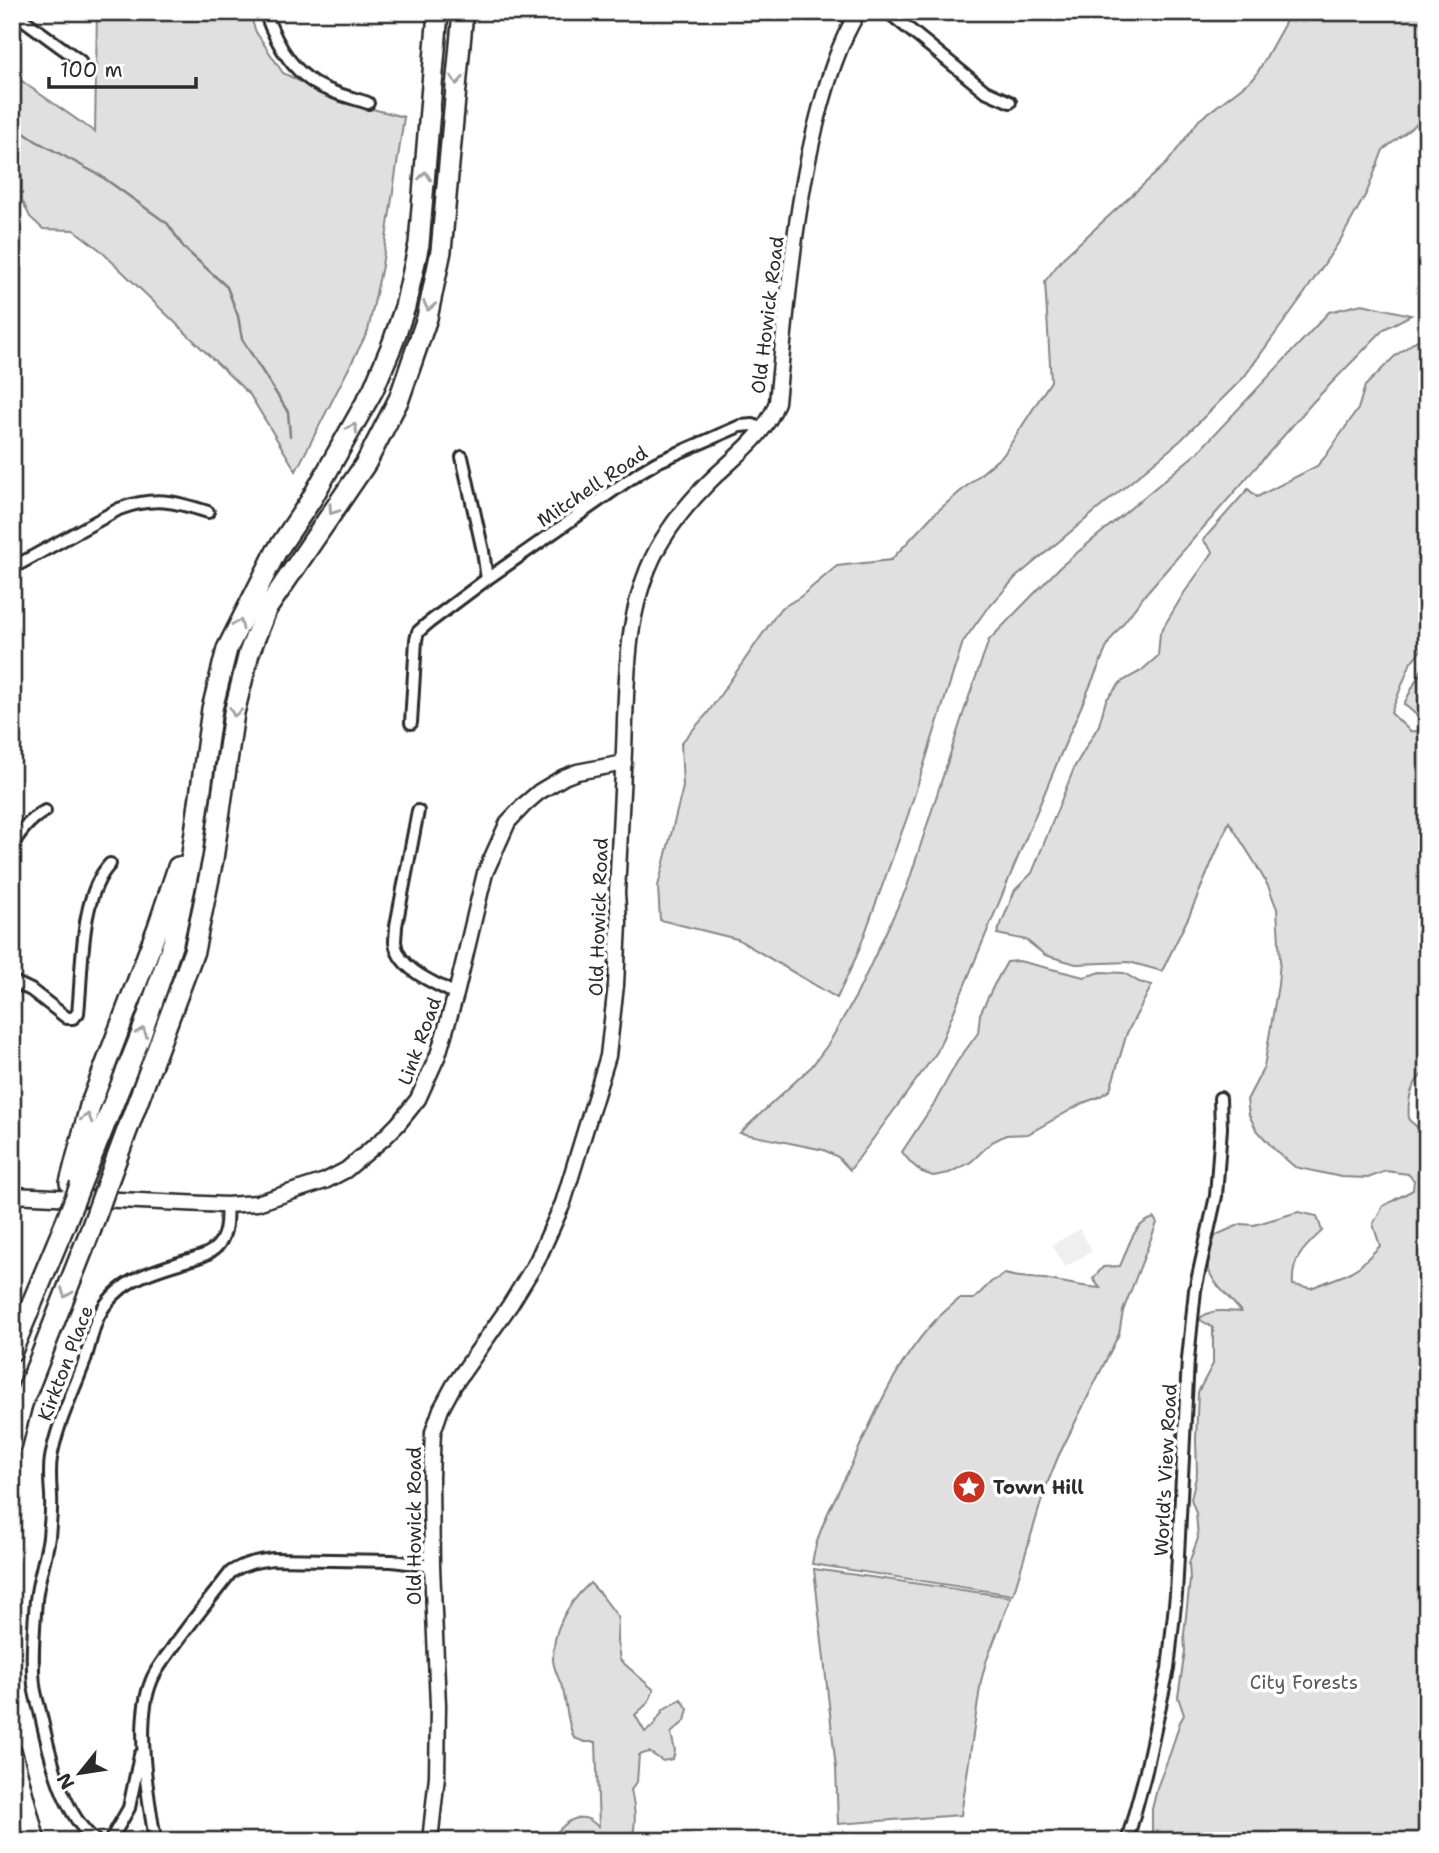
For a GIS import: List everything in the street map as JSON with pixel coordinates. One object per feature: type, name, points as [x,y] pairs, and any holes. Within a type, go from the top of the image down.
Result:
[{"type":"highway","points":[[12,1351],[75,1185],[141,1035],[173,943],[192,854],[212,709],[227,649],[276,552],[311,500],[373,390],[405,307],[419,244],[438,12]]},
{"type":"highway","points":[[12,1443],[22,1404],[91,1229],[194,951],[213,859],[234,713],[249,653],[266,610],[366,463],[399,399],[427,318],[440,251],[463,12]]},
{"type":"highway","points":[[12,1330],[60,1223]]},
{"type":"highway","points":[[12,1754],[35,1841]]},
{"type":"highway","points":[[12,1835],[14,1841]]},
{"type":"main road","name":"Old Howick Road","points":[[430,1841],[437,1776],[439,1705],[432,1566],[432,1450],[437,1420],[454,1385],[537,1262],[563,1203],[608,1056],[617,985],[617,893],[627,696],[635,608],[650,563],[675,521],[709,482],[763,430],[772,416],[777,402],[800,197],[833,64],[858,12]]},
{"type":"main road","name":"Link Road","points":[[12,1195],[226,1205],[257,1203],[325,1181],[346,1170],[384,1138],[418,1099],[438,1055],[456,994],[485,873],[508,822],[539,792],[564,777],[624,763]]},
{"type":"street","points":[[13,12],[80,61]]},
{"type":"street","points":[[265,12],[275,38],[296,69],[328,90],[368,103]]},
{"type":"street","points":[[888,12],[985,91],[1010,102]]},
{"type":"street","name":"Mitchell Road","points":[[411,723],[418,632],[487,579],[614,489],[657,462],[740,426],[753,425],[763,430]]},
{"type":"street","points":[[462,457],[487,579]]},
{"type":"street","points":[[12,568],[119,509],[137,502],[179,502],[208,512]]},
{"type":"street","points":[[12,845],[27,823],[45,811]]},
{"type":"street","points":[[418,811],[395,944],[401,958],[411,969],[456,994]]},
{"type":"street","points":[[12,981],[31,989],[67,1018],[76,1017],[84,934],[94,888],[101,873],[110,864]]},
{"type":"street","name":"World's View Road","points":[[1127,1841],[1148,1764],[1168,1669],[1176,1595],[1188,1359],[1195,1290],[1216,1196],[1222,1128],[1220,1098]]},
{"type":"street","name":"Kirkton Place","points":[[96,1841],[79,1823],[68,1804],[48,1745],[34,1685],[36,1597],[51,1521],[50,1460],[56,1433],[84,1363],[98,1318],[115,1291],[137,1278],[207,1254],[221,1241],[225,1231],[226,1205]]},
{"type":"street","points":[[110,1841],[129,1808],[150,1684],[176,1643],[231,1572],[242,1565],[273,1559],[392,1561],[432,1566]]},
{"type":"street","points":[[144,1730],[146,1790],[153,1833]]},
{"type":"shaded area","points":[[1080,1229],[1092,1251],[1065,1267],[1052,1245]]},
{"type":"green space","points":[[97,12],[249,12],[256,32],[283,73],[337,100],[404,117],[382,266],[368,331],[296,471],[250,395],[100,250],[74,230],[43,229],[30,217],[22,200],[22,176],[12,158],[12,73],[95,132]]},
{"type":"green space","points":[[1291,12],[1427,12],[1427,116],[1383,150],[1367,192],[1341,239],[1244,377],[1180,441],[1015,578],[983,614],[963,642],[908,815],[857,955],[837,998],[737,939],[660,920],[658,886],[683,787],[681,743],[707,714],[780,609],[800,597],[837,566],[891,560],[933,515],[1004,454],[1051,381],[1045,281],[1064,257],[1167,163],[1199,120],[1255,77]]},
{"type":"green space","points":[[1362,304],[1411,315],[1384,329],[1313,402],[1148,591],[1109,642],[937,1052],[850,1170],[838,1157],[824,1150],[740,1133],[812,1066],[829,1043],[857,994],[907,887],[989,640],[1060,567],[1198,452],[1329,312]]},
{"type":"green space","name":"City Forests","points":[[1427,333],[1427,643],[1411,662],[1391,713],[1410,731],[1427,732],[1427,1069],[1414,1086],[1410,1098],[1409,1120],[1427,1133],[1427,1198],[1420,1214],[1427,1226],[1427,1841],[1152,1841],[1152,1809],[1158,1785],[1184,1715],[1178,1697],[1185,1651],[1189,1563],[1198,1538],[1196,1513],[1191,1499],[1197,1473],[1198,1392],[1213,1364],[1213,1328],[1199,1319],[1214,1312],[1241,1312],[1211,1276],[1207,1262],[1210,1248],[1216,1235],[1241,1224],[1254,1225],[1298,1212],[1317,1216],[1322,1231],[1300,1255],[1293,1276],[1293,1285],[1311,1288],[1347,1274],[1360,1266],[1380,1246],[1373,1224],[1383,1206],[1413,1190],[1414,1180],[1408,1174],[1386,1171],[1368,1178],[1341,1177],[1295,1167],[1256,1129],[1249,1115],[1247,1100],[1264,1067],[1278,985],[1280,960],[1277,909],[1268,886],[1229,822],[1162,971],[1129,962],[1076,964],[1045,955],[1026,940],[997,934],[1015,890],[1032,873],[1075,766],[1099,725],[1106,700],[1121,682],[1141,671],[1158,656],[1160,633],[1213,552],[1203,540],[1248,489],[1257,497],[1317,466],[1358,409],[1365,386],[1395,356]]},
{"type":"green space","points":[[1427,659],[1427,721],[1422,720],[1404,704]]},
{"type":"green space","points":[[1019,961],[1084,977],[1101,972],[1124,973],[1139,982],[1152,985],[1127,1033],[1110,1090],[1028,1134],[1006,1135],[992,1142],[971,1162],[949,1173],[933,1176],[922,1172],[902,1152],[978,1033],[980,1014],[1007,962]]},
{"type":"green space","points":[[1154,1218],[1157,1223],[1123,1311],[1119,1334],[1045,1489],[1013,1595],[812,1564],[826,1518],[884,1396],[906,1358],[935,1321],[959,1299],[974,1299],[991,1282],[1005,1274],[1100,1288],[1093,1279],[1103,1267],[1120,1266],[1136,1231]]},
{"type":"green space","points":[[814,1569],[1011,1597],[981,1681],[961,1815],[838,1824],[836,1768]]},
{"type":"green space","points":[[590,1583],[618,1617],[617,1641],[620,1660],[654,1690],[648,1703],[635,1715],[645,1732],[653,1726],[664,1709],[681,1699],[688,1709],[685,1721],[671,1733],[675,1751],[673,1759],[663,1761],[649,1752],[639,1755],[637,1782],[631,1790],[635,1816],[631,1841],[549,1841],[567,1823],[578,1818],[590,1820],[599,1827],[596,1742],[574,1738],[553,1659],[556,1637],[563,1617]]},
{"type":"waterway","points":[[12,125],[101,176],[168,224],[184,248],[227,287],[238,316],[242,339],[288,412],[290,436]]},
{"type":"place","name":"Town Hill","points":[[969,1487]]}]
